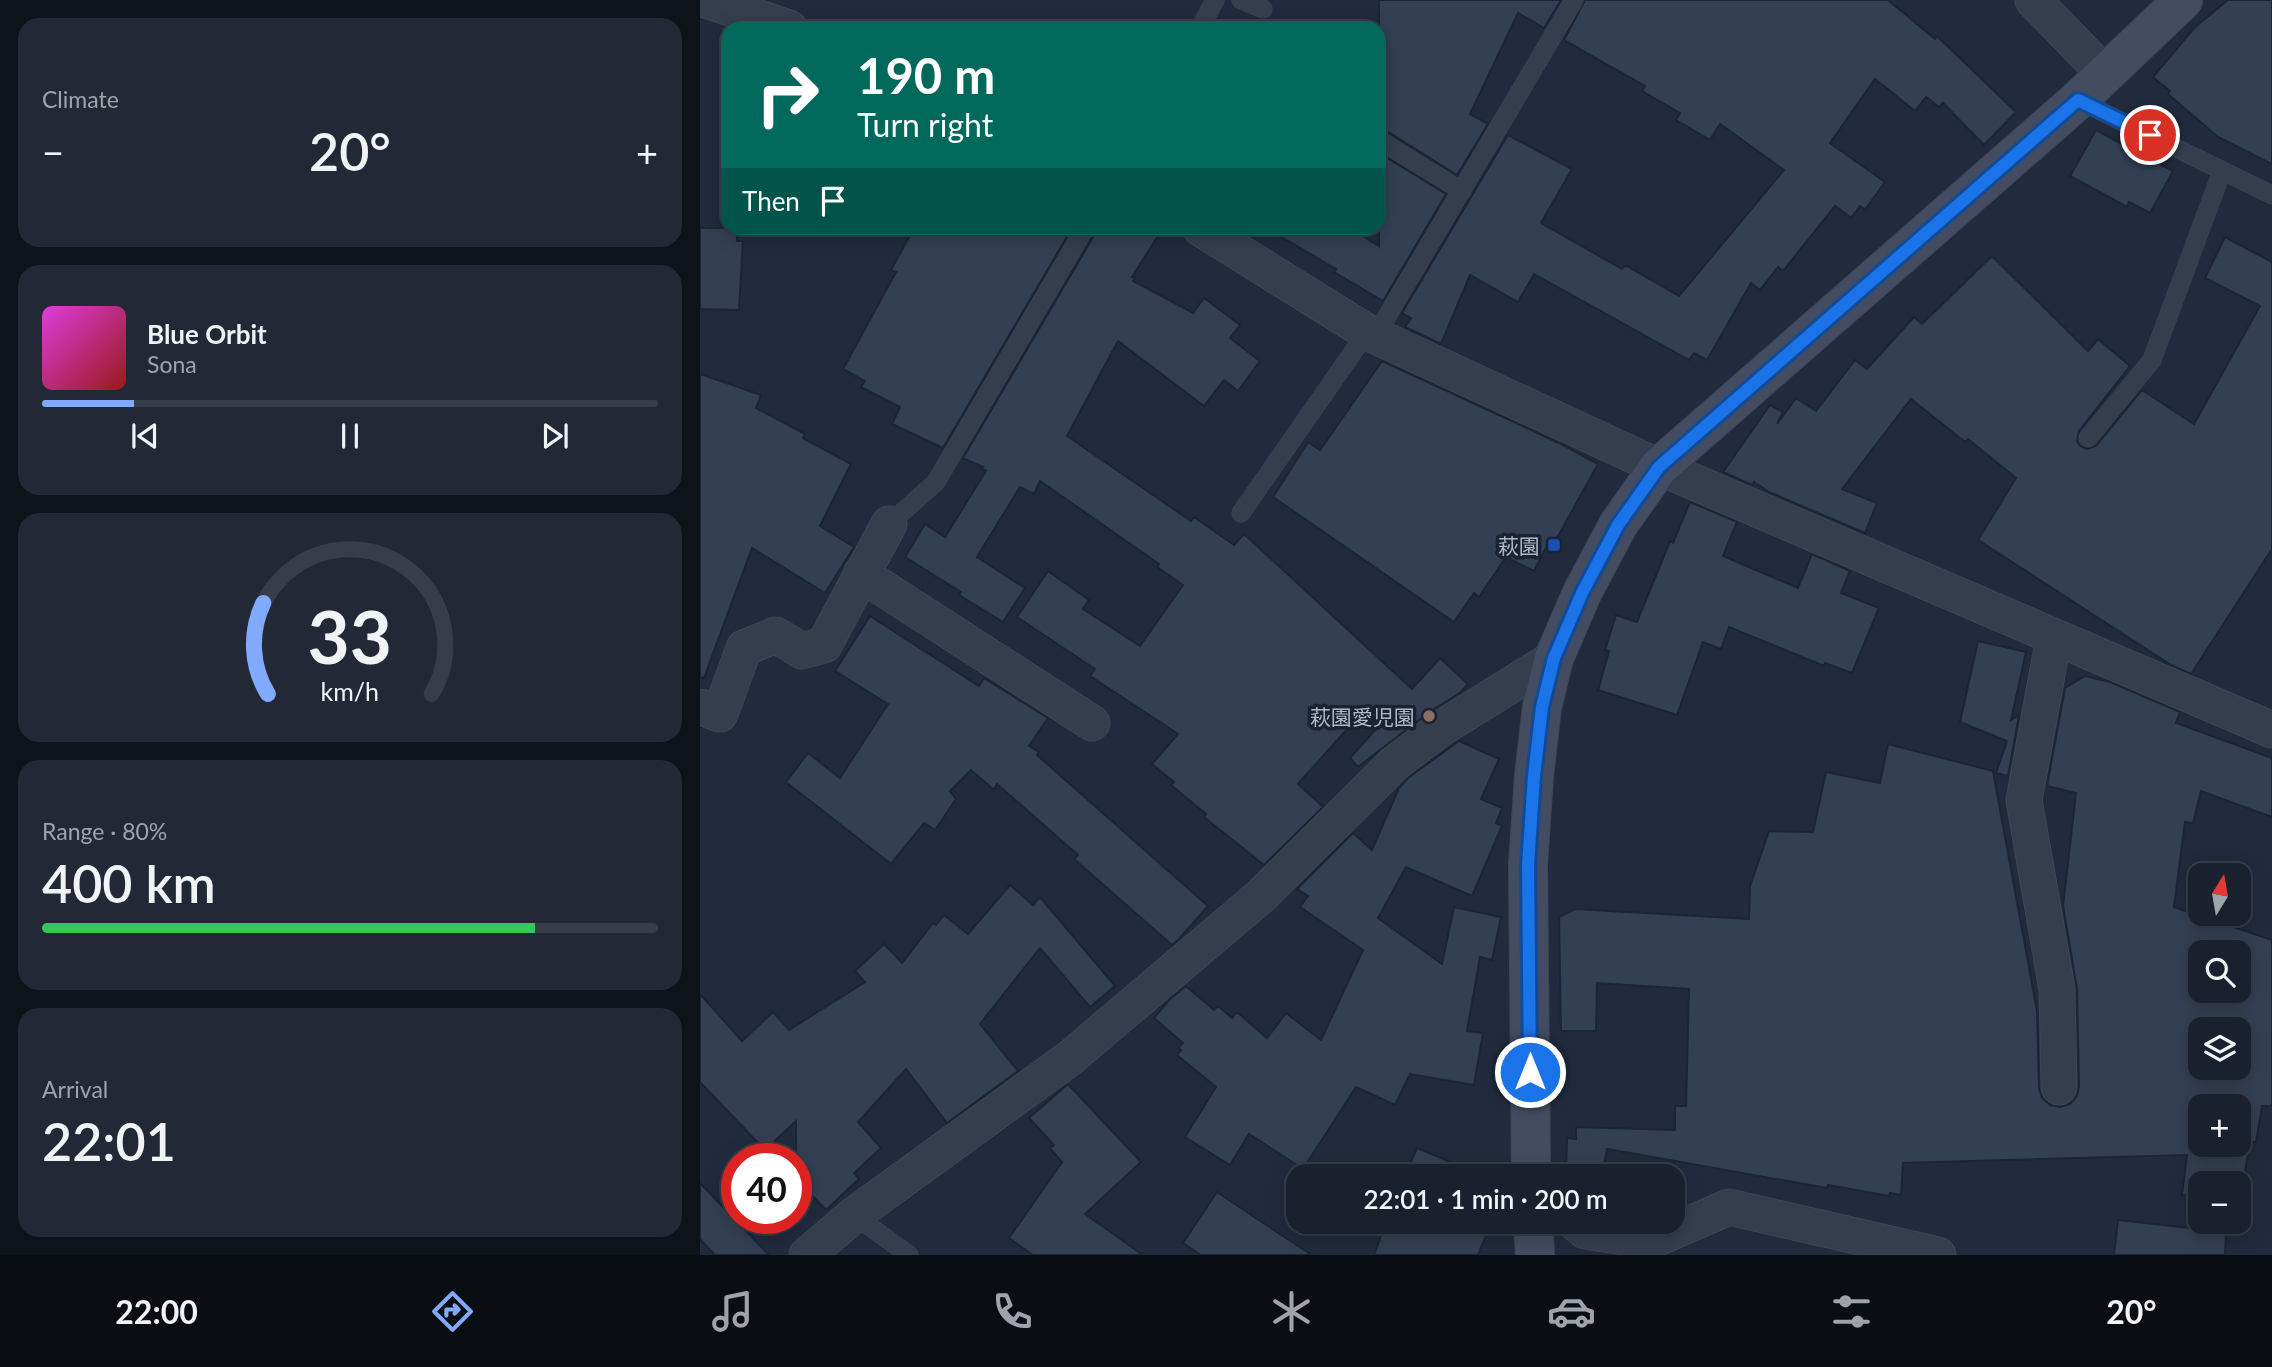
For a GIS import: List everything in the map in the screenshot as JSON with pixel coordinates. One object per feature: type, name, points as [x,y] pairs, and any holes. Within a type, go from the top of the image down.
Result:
[{"type":"street","points":[[706,0],[768,21]]},
{"type":"street","points":[[2033,0],[2106,75]]},
{"type":"street","points":[[1531,1164],[1528,865],[1542,707],[1554,658],[1582,593],[1618,525],[1659,467],[2078,100],[2183,0]]},
{"type":"street","points":[[1211,235],[1367,332],[1659,467],[2272,730]]},
{"type":"street","points":[[700,707],[720,714],[744,648],[776,635],[802,651],[824,645],[889,524]]},
{"type":"street","points":[[862,574],[1092,723]]},
{"type":"street","points":[[2054,637],[2024,800],[2057,989],[2059,1087]]},
{"type":"street","points":[[807,1255],[853,1216],[1070,1058],[1262,895],[1395,763],[1440,729],[1554,658]]},
{"type":"street","points":[[1685,1226],[1729,1207],[1938,1255]]},
{"type":"street","points":[[1534,1234],[1535,1255]]},
{"type":"street","points":[[1605,1234],[1651,1241],[1667,1234]]},
{"type":"lane","points":[[1204,21],[1215,0]]},
{"type":"lane","points":[[1241,0],[1263,9]]},
{"type":"lane","points":[[1241,513],[1367,332],[1383,323],[1574,0]]},
{"type":"lane","points":[[2078,100],[2272,195]]},
{"type":"lane","points":[[1386,144],[1462,191]]},
{"type":"lane","points":[[2088,438],[2152,360],[2222,171]]},
{"type":"lane","points":[[889,524],[936,482],[1081,235]]},
{"type":"lane","points":[[853,1216],[909,1255]]},
{"type":"building","points":[[1379,0],[1561,0],[1544,28],[1518,13],[1470,114],[1488,124],[1457,175],[1386,131],[1386,21],[1379,21]]},
{"type":"building","points":[[1585,0],[1888,0],[1935,39],[1937,36],[2016,112],[1984,145],[1943,103],[1939,107],[1926,97],[1915,111],[1875,79],[1830,143],[1885,182],[1865,210],[1860,206],[1851,218],[1835,206],[1783,271],[1778,267],[1760,290],[1751,283],[1707,360],[1694,353],[1689,360],[1534,274],[1518,302],[1470,275],[1441,344],[1405,327],[1411,318],[1402,313],[1508,135],[1572,169],[1541,223],[1622,269],[1625,265],[1679,296],[1784,170],[1720,124],[1710,140],[1676,120],[1680,113],[1642,91],[1645,86],[1564,40]]},
{"type":"building","points":[[2228,0],[2272,0],[2272,164],[2218,137],[2168,94],[2170,91],[2153,77],[2194,28]]},
{"type":"building","points":[[2096,130],[2173,171],[2150,213],[2129,202],[2127,207],[2070,176]]},
{"type":"building","points":[[1386,157],[1446,194],[1383,301],[1278,235],[1361,235],[1379,246],[1379,235],[1386,235]]},
{"type":"building","points":[[700,228],[721,228],[721,235],[737,235],[737,241],[743,241],[739,310],[700,309]]},
{"type":"building","points":[[910,235],[1068,235],[943,448],[892,424],[900,407],[861,387],[865,381],[843,369],[896,272],[891,270]]},
{"type":"building","points":[[1094,235],[1159,235],[1132,277],[1135,278],[1133,281],[1193,313],[1204,298],[1240,325],[1230,338],[1260,361],[1238,391],[1224,380],[1204,406],[1118,341],[1067,436],[1191,521],[1194,517],[1234,545],[1244,534],[1412,689],[1440,658],[1468,684],[1461,692],[1428,713],[1358,767],[1350,758],[1383,721],[1367,707],[1298,784],[1323,807],[1264,865],[1204,817],[1206,814],[1171,785],[1174,782],[1152,764],[1178,734],[1090,676],[1095,669],[1017,617],[1048,571],[1089,600],[1083,609],[1140,646],[1183,585],[1157,567],[1159,564],[1040,481],[1034,494],[1020,487],[977,557],[1025,588],[1003,622],[905,557],[925,524],[945,537],[986,471],[963,458]]},
{"type":"building","points":[[2225,237],[2272,262],[2272,549],[2191,674],[2171,665],[1978,540],[2016,478],[1968,439],[1965,442],[1911,399],[1842,489],[1877,503],[1865,533],[1769,492],[1754,482],[1752,485],[1723,472],[1770,405],[1783,412],[1777,424],[1796,398],[1816,411],[1855,360],[1867,369],[1914,317],[1922,324],[1992,256],[2088,351],[2098,339],[2130,366],[2079,431],[2077,441],[2080,446],[2087,449],[2096,446],[2142,390],[2194,424],[2260,306],[2205,278]]},
{"type":"building","points":[[1382,361],[1561,444],[1598,464],[1552,547],[1548,544],[1534,571],[1506,557],[1479,597],[1474,593],[1454,622],[1273,497],[1308,442],[1320,450]]},
{"type":"building","points":[[700,374],[761,395],[756,408],[805,434],[803,438],[851,464],[820,526],[854,547],[825,593],[752,548],[704,678],[700,677]]},
{"type":"building","points":[[1690,502],[1737,522],[1723,556],[1798,588],[1812,554],[1850,571],[1841,593],[1879,608],[1852,673],[1825,663],[1824,666],[1729,627],[1721,649],[1703,642],[1677,715],[1598,690],[1609,651],[1605,650],[1616,615],[1637,622],[1670,541],[1673,543]]},
{"type":"building","points":[[870,616],[979,686],[984,678],[1048,718],[1029,746],[1039,752],[1037,755],[1208,906],[1179,939],[1172,945],[1074,859],[1078,855],[997,784],[994,790],[971,770],[950,791],[956,799],[935,830],[924,823],[891,864],[786,782],[808,753],[840,778],[888,704],[835,671]]},
{"type":"building","points":[[1978,641],[2026,652],[2011,720],[2019,715],[2008,776],[1996,773],[2007,741],[1960,722]]},
{"type":"building","points":[[2085,676],[2110,682],[2180,712],[2176,723],[2272,758],[2272,817],[2201,791],[2193,823],[2185,822],[2174,907],[2188,912],[2188,926],[2230,926],[2272,940],[2272,1106],[2262,1106],[2256,1142],[2251,1142],[2251,1094],[2188,1094],[2188,1157],[2248,1157],[2245,1171],[2188,1171],[2188,1196],[2182,1195],[2187,1155],[1903,1163],[1901,1195],[1890,1193],[1889,1196],[1828,1185],[1827,1188],[1607,1149],[1604,1164],[1566,1164],[1567,1138],[1576,1139],[1576,1127],[1675,1130],[1675,1106],[1686,1106],[1689,989],[1597,983],[1596,1031],[1561,1031],[1559,917],[1575,909],[1749,919],[1750,886],[1769,831],[1813,832],[1826,772],[1880,783],[1888,744],[1993,771],[2037,1011],[2039,1088],[2042,1098],[2050,1105],[2060,1107],[2070,1104],[2077,1096],[2079,1087],[2077,989],[2063,906],[2076,793],[2047,786],[2065,688]]},
{"type":"building","points":[[1459,741],[1499,759],[1481,799],[1502,808],[1496,823],[1502,826],[1472,896],[1406,867],[1378,918],[1442,964],[1454,907],[1501,917],[1492,960],[1480,957],[1467,1031],[1483,1033],[1474,1085],[1410,1074],[1395,1105],[1356,1087],[1306,1164],[1295,1164],[1249,1134],[1230,1165],[1185,1137],[1216,1087],[1177,1055],[1181,1050],[1178,1048],[1183,1043],[1154,1018],[1169,1000],[1186,986],[1214,1010],[1218,1006],[1232,1018],[1237,1012],[1267,1038],[1286,1013],[1321,1040],[1363,950],[1300,907],[1308,896],[1297,889],[1353,833],[1372,850],[1399,788],[1408,778]]},
{"type":"building","points":[[1010,885],[1033,905],[1040,897],[1115,986],[1090,1007],[1040,948],[980,1024],[1018,1071],[947,1123],[906,1069],[858,1122],[881,1148],[854,1173],[859,1179],[826,1210],[812,1195],[812,1143],[796,1143],[796,1121],[772,1143],[758,1143],[700,1082],[700,994],[742,1041],[773,1012],[789,1030],[865,982],[855,971],[884,944],[902,963],[933,923],[936,925],[944,915],[968,934]]},
{"type":"building","points":[[1068,1084],[1141,1162],[1085,1214],[1143,1255],[1033,1255],[1009,1238],[1062,1162],[1050,1148],[1054,1145],[1029,1118]]},
{"type":"building","points":[[1417,1148],[1455,1164],[1410,1164]]},
{"type":"building","points":[[700,1183],[721,1205],[721,1234],[749,1234],[769,1255],[715,1255],[700,1239]]},
{"type":"building","points":[[1217,1192],[1312,1255],[1201,1255],[1183,1243]]},
{"type":"building","points":[[2118,1220],[2188,1228],[2188,1234],[2226,1234],[2225,1255],[2114,1255]]},
{"type":"building","points":[[1382,1234],[1487,1234],[1478,1255],[1374,1255]]},
{"type":"place","name":"萩園","points":[[1554,545]]},
{"type":"place","name":"萩園愛児園","points":[[1429,716]]},
{"type":"route","points":[[1530,1072],[1528,865],[1542,707],[1554,658],[1582,593],[1618,525],[1659,467],[2078,100],[2150,135]]}]
